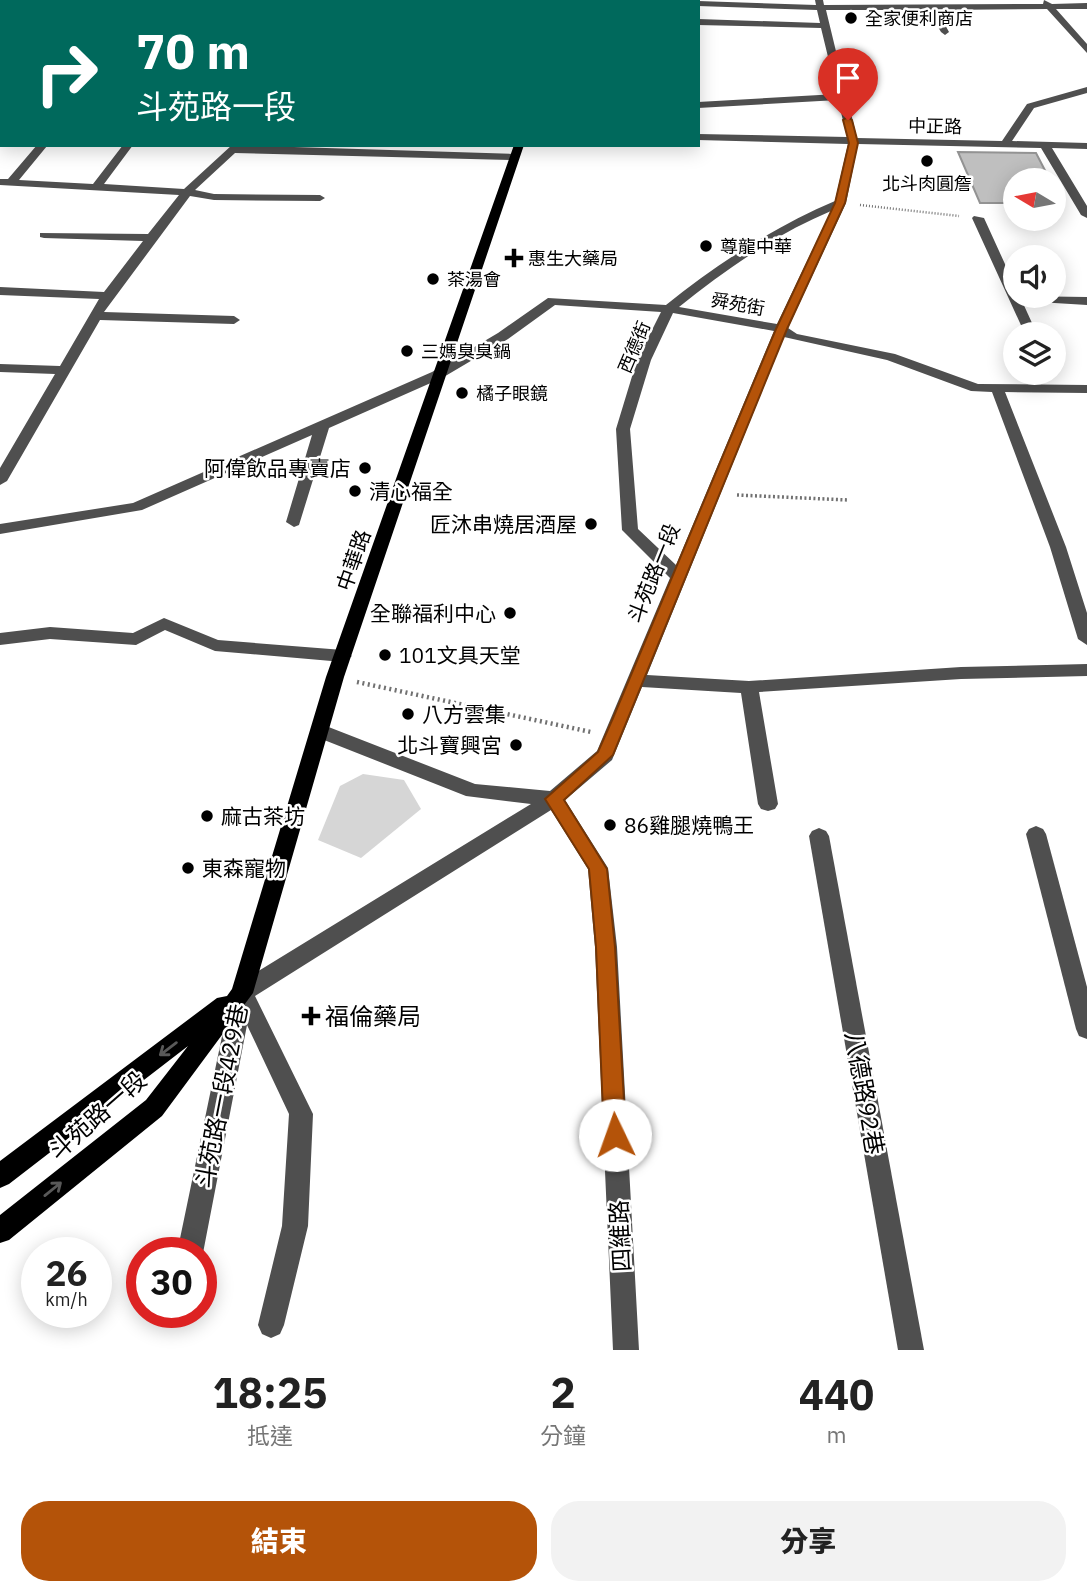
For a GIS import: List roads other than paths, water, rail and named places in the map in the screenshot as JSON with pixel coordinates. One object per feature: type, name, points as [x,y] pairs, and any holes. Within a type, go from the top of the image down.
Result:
[{"type":"main road","name":"中華路","points":[[242,993],[335,677],[516,151]]},
{"type":"main road","name":"斗苑路一段","points":[[0,1176],[242,993]]},
{"type":"main road","name":"斗苑路一段","points":[[0,1231],[154,1108],[242,993]]},
{"type":"street","points":[[700,3],[931,7],[1047,3],[1087,6]]},
{"type":"street","points":[[1047,3],[1087,50]]},
{"type":"street","name":"斗苑路一段","points":[[242,993],[554,799],[605,755],[781,329],[840,203],[853,143],[820,4]]},
{"type":"street","points":[[931,7],[945,32]]},
{"type":"street","points":[[700,22],[825,26]]},
{"type":"street","points":[[1005,144],[1030,106],[1087,90]]},
{"type":"street","points":[[700,105],[842,97]]},
{"type":"street","name":"中正路","points":[[700,137],[853,143],[1087,146]]},
{"type":"street","points":[[1045,146],[1087,215]]},
{"type":"street","points":[[5,183],[41,147]]},
{"type":"street","points":[[96,187],[126,147]]},
{"type":"street","points":[[0,481],[107,296],[187,192],[234,148],[516,151]]},
{"type":"street","points":[[5,183],[187,192],[214,197],[320,198]]},
{"type":"street","name":"西德街","points":[[680,578],[630,530],[623,429],[644,360],[669,309],[701,283],[793,223],[840,203]]},
{"type":"street","points":[[978,218],[1003,274]]},
{"type":"street","points":[[44,235],[151,238]]},
{"type":"street","points":[[0,291],[107,296]]},
{"type":"street","points":[[1066,300],[1087,301]]},
{"type":"street","name":"舜苑街","points":[[0,529],[137,507],[437,375],[503,336],[552,301],[669,309],[781,329],[793,337],[890,357],[976,387],[1087,389]]},
{"type":"street","points":[[96,316],[234,320]]},
{"type":"street","points":[[0,368],[66,370]]},
{"type":"street","points":[[997,388],[1058,547],[1087,639]]},
{"type":"street","points":[[294,522],[323,424]]},
{"type":"street","points":[[0,639],[50,633],[136,639],[164,623],[215,645],[343,656]]},
{"type":"street","points":[[637,681],[749,687],[961,673],[1087,670]]},
{"type":"street","points":[[749,687],[768,804]]},
{"type":"street","points":[[320,732],[473,791],[554,799]]},
{"type":"street","name":"四維路","points":[[554,799],[598,869],[606,947],[625,1350]]},
{"type":"street","points":[[1036,834],[1087,1029]]},
{"type":"street","name":"八德路92巷","points":[[819,836],[911,1350]]},
{"type":"street","name":"斗苑路一段429巷","points":[[193,1237],[242,993]]},
{"type":"street","name":"斗苑路一段429巷","points":[[242,993],[301,1114],[295,1226],[271,1325]]},
{"type":"place","name":"全家便利商店","points":[[851,18]]},
{"type":"place","name":"北斗肉圓詹","points":[[927,161]]},
{"type":"place","name":"尊龍中華","points":[[706,246]]},
{"type":"place","name":"惠生大藥局","points":[[514,258]]},
{"type":"place","name":"茶湯會","points":[[433,279]]},
{"type":"place","name":"三媽臭臭鍋","points":[[407,351]]},
{"type":"place","name":"橘子眼鏡","points":[[462,393]]},
{"type":"place","name":"阿偉飲品專賣店","points":[[365,468]]},
{"type":"place","name":"清心福全","points":[[355,491]]},
{"type":"place","name":"匠沐串燒居酒屋","points":[[591,524]]},
{"type":"place","name":"全聯福利中心","points":[[510,613]]},
{"type":"place","name":"101文具天堂","points":[[385,655]]},
{"type":"place","name":"八方雲集","points":[[408,714]]},
{"type":"place","name":"北斗寶興宮","points":[[516,745]]},
{"type":"place","name":"麻古茶坊","points":[[207,816]]},
{"type":"place","name":"86雞腿燒鴨王","points":[[610,825]]},
{"type":"place","name":"東森寵物","points":[[188,868]]},
{"type":"place","name":"福倫藥局","points":[[311,1016]]}]
